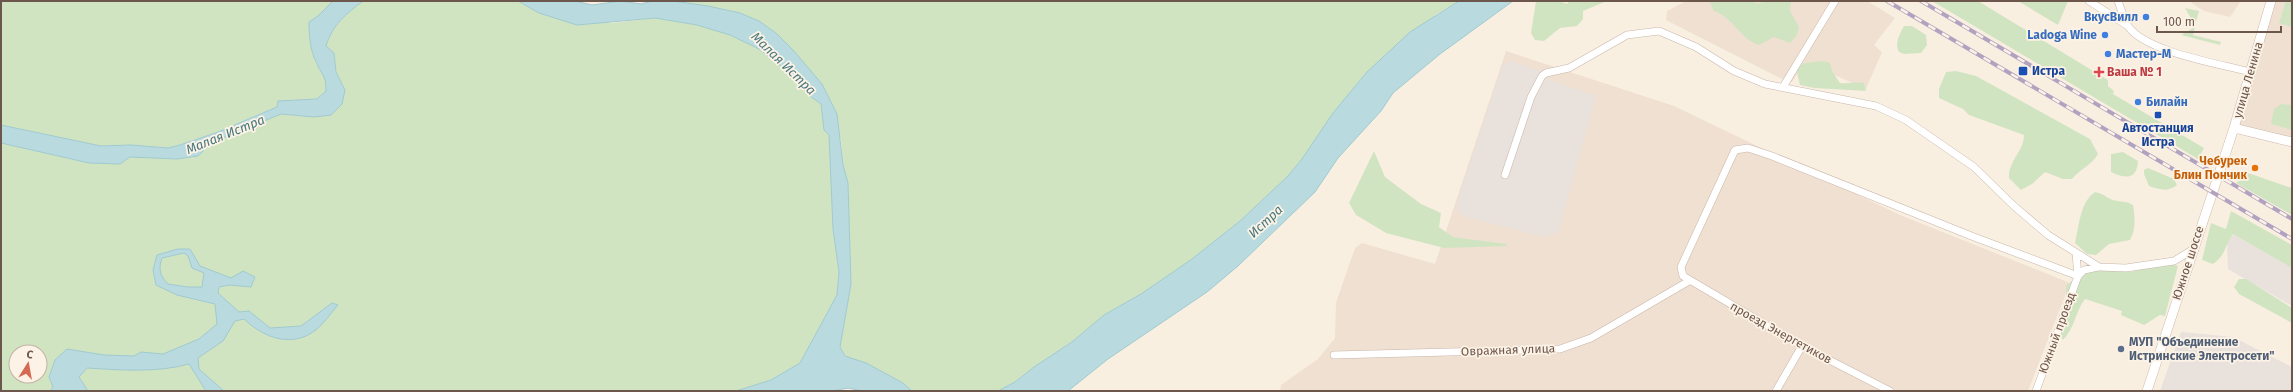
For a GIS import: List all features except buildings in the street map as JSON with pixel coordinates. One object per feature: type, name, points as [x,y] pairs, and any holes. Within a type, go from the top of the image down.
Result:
[{"type":"main road","name":"улица Ленина","points":[[2233,132],[2271,1]]},
{"type":"main road","points":[[2233,132],[2292,142]]},
{"type":"main road","name":"Южное шоссе","points":[[2147,391],[2192,250],[2233,132]]},
{"type":"street","points":[[1783,88],[1835,1]]},
{"type":"street","points":[[2089,1],[2128,26],[2138,37],[2166,50],[2250,72]]},
{"type":"street","points":[[2118,1],[2128,26]]},
{"type":"street","points":[[1505,175],[1531,97],[1542,76],[1546,73],[1569,68],[1627,35],[1659,32],[1696,47],[1734,71],[1766,84],[1876,106],[1906,120],[1974,167],[2031,221],[2076,254],[2099,267]]},
{"type":"street","name":"проезд Энергетиков","points":[[1890,391],[1802,346],[1683,276],[1681,267],[1735,150],[1748,148],[1974,237],[2078,276]]},
{"type":"street","points":[[2078,276],[2084,270],[2099,267],[2126,268],[2174,261],[2192,250]]},
{"type":"street","points":[[2076,254],[2078,276]]},
{"type":"street","name":"Южный проезд","points":[[2036,391],[2078,276]]},
{"type":"street","name":"Овражная улица","points":[[1334,355],[1560,349],[1591,338],[1689,280]]},
{"type":"street","points":[[1776,391],[1802,346]]},
{"type":"shaded area","points":[[1686,1],[1867,1],[1895,18],[1874,45],[1882,52],[1866,89],[1805,62],[1792,82],[1780,78],[1666,20],[1667,11]]},
{"type":"shaded area","points":[[2189,1],[2241,1],[2230,17],[2204,11]]},
{"type":"shaded area","points":[[2271,1],[2292,1],[2292,142],[2234,128]]},
{"type":"shaded area","points":[[1506,51],[1674,106],[1900,215],[2070,283],[2028,391],[1280,391],[1281,385],[1318,359],[1335,338],[1336,303],[1355,248],[1362,243],[1435,264]]},
{"type":"shaded area","points":[[1510,61],[1546,73],[1543,76],[1548,79],[1596,96],[1558,232],[1544,237],[1460,215],[1457,208],[1458,199],[1503,65]]},
{"type":"shaded area","points":[[2233,234],[2292,268],[2292,306],[2228,269],[2227,243]]},
{"type":"shaded area","points":[[2181,332],[2233,337],[2292,367],[2292,391],[2160,391]]},
{"type":"green space","points":[[1,1],[333,1],[318,16],[309,34],[315,62],[326,78],[326,91],[317,99],[279,101],[277,107],[217,132],[168,148],[131,145],[101,146],[1,125]]},
{"type":"green space","points":[[363,1],[518,1],[539,13],[612,23],[655,18],[697,25],[730,35],[759,49],[786,70],[805,87],[810,96],[821,104],[824,130],[829,135],[833,229],[839,272],[837,295],[800,363],[771,380],[736,391],[1,391],[1,143],[89,163],[120,164],[130,157],[177,159],[198,156],[206,148],[223,138],[281,114],[314,117],[331,115],[345,90],[336,72],[334,53],[326,46],[332,32],[345,16]]},
{"type":"green space","points":[[673,1],[1459,1],[1437,14],[1367,72],[1333,113],[1302,159],[1287,177],[1240,221],[1192,259],[1141,294],[1104,315],[1072,342],[1034,367],[1015,382],[998,391],[912,391],[903,383],[866,363],[845,356],[840,347],[849,243],[848,183],[843,165],[841,140],[822,84],[776,33],[759,21],[740,13]]},
{"type":"green space","points":[[1536,1],[1559,1],[1567,4],[1569,1],[1607,1],[1583,11],[1583,19],[1577,26],[1560,28],[1544,41],[1535,40],[1531,33]]},
{"type":"green space","points":[[1709,1],[1753,1],[1757,4],[1766,1],[1791,1],[1790,11],[1799,27],[1797,35],[1790,43],[1774,37],[1759,45],[1747,38],[1727,18],[1714,11]]},
{"type":"green space","points":[[1932,1],[1978,1],[2108,80],[2108,86],[2114,91],[2113,94],[2204,148],[2198,159]]},
{"type":"green space","points":[[2018,1],[2068,1],[2058,25]]},
{"type":"green space","points":[[2286,1],[2292,1],[2292,27],[2279,23]]},
{"type":"green space","points":[[2185,8],[2199,11],[2195,25]]},
{"type":"green space","points":[[1904,26],[1912,26],[1926,35],[1927,45],[1921,53],[1904,54],[1899,52],[1897,42]]},
{"type":"green space","points":[[2195,27],[2193,35],[2221,42],[2220,45],[2181,35]]},
{"type":"green space","points":[[1823,61],[1830,63],[1832,71],[1840,83],[1864,83],[1866,91],[1814,88],[1800,85],[1796,68],[1804,63]]},
{"type":"green space","points":[[1956,71],[1976,76],[2090,139],[2098,154],[2093,161],[2072,179],[2063,179],[2045,172],[2032,184],[2021,190],[2009,178],[2009,172],[2013,161],[2022,146],[2024,135],[1969,115],[1963,109],[1939,98],[1939,89],[1946,72]]},
{"type":"green space","points":[[2281,104],[2292,105],[2292,130],[2271,124],[2274,109]]},
{"type":"green space","points":[[1374,151],[1385,177],[1421,204],[1441,213],[1439,227],[1453,237],[1506,244],[1507,246],[1444,248],[1386,233],[1356,215],[1349,203]]},
{"type":"green space","points":[[2123,152],[2138,161],[2133,175],[2125,177],[2111,172],[2111,154]]},
{"type":"green space","points":[[2148,168],[2174,179],[2177,185],[2170,189],[2164,190],[2149,186],[2144,174],[2144,170]]},
{"type":"green space","points":[[2248,173],[2292,188],[2292,215],[2236,183]]},
{"type":"green space","points":[[2095,192],[2111,199],[2127,202],[2133,205],[2135,218],[2130,240],[2109,244],[2096,255],[2087,254],[2075,243],[2083,208],[2090,196]]},
{"type":"green space","points":[[2231,211],[2292,245],[2292,268],[2233,234],[2223,254],[2217,261],[2213,264],[2202,260],[2211,223],[2226,229]]},
{"type":"green space","points":[[2169,263],[2178,266],[2165,316],[2160,315],[2144,325],[2121,315],[2122,311],[2085,299],[2070,330],[2063,340],[2058,333],[2069,299],[2066,295],[2066,286],[2086,268],[2130,272]]},
{"type":"green space","points":[[2239,279],[2246,279],[2292,308],[2292,323],[2239,294],[2234,287]]},
{"type":"water","name":"Малая Истра","points":[[333,1],[363,1],[340,20],[332,32],[326,46],[334,53],[336,72],[345,90],[342,104],[331,115],[314,117],[281,114],[223,138],[206,148],[198,156],[177,159],[130,157],[120,164],[89,163],[1,143],[1,125],[101,146],[131,145],[168,148],[218,132],[277,107],[278,101],[317,99],[326,91],[326,85],[312,52],[309,22],[318,16]]},
{"type":"water","name":"Малая Истра","points":[[518,1],[575,1],[592,5],[621,1],[641,4],[652,1],[673,1],[708,6],[740,13],[759,21],[776,33],[793,50],[822,84],[837,114],[843,165],[848,183],[851,284],[840,347],[845,356],[866,363],[903,383],[912,391],[863,391],[848,388],[832,391],[736,391],[771,380],[800,363],[837,295],[839,272],[833,229],[829,135],[824,130],[821,104],[810,96],[805,87],[759,49],[730,35],[697,25],[655,18],[577,25],[539,13]]},
{"type":"water","points":[[1459,1],[1513,1],[1440,54],[1393,93],[1381,111],[1338,158],[1315,192],[1238,266],[1207,292],[1108,359],[1068,391],[998,391],[1015,382],[1034,367],[1072,342],[1104,315],[1141,294],[1192,259],[1240,221],[1287,177],[1302,159],[1333,113],[1367,72],[1410,32]]},
{"type":"water","points":[[178,249],[190,249],[200,266],[231,278],[243,271],[255,277],[251,287],[229,285],[219,287],[218,293],[239,312],[249,311],[270,328],[301,326],[332,303],[338,305],[317,329],[298,339],[279,339],[260,331],[244,319],[235,321],[223,341],[198,358],[199,369],[224,391],[206,391],[189,364],[151,370],[87,368],[79,377],[88,391],[50,391],[53,387],[49,377],[55,360],[67,349],[104,355],[134,356],[141,352],[163,354],[199,339],[217,324],[215,304],[177,295],[156,285],[153,270],[157,255]],"holes":[[[184,253],[188,256],[192,268],[204,273],[202,287],[188,287],[168,284],[160,272],[162,258]]]},
{"type":"railway","points":[[1887,1],[2292,239]]},
{"type":"railway","points":[[1921,1],[2292,219]]},
{"type":"place","name":"ВкусВилл","points":[[2146,17]]},
{"type":"place","name":"Ladoga Wine","points":[[2105,35]]},
{"type":"place","name":"Мастер-М","points":[[2108,54]]},
{"type":"place","name":"Истра","points":[[2023,71]]},
{"type":"place","name":"Ваша № 1","points":[[2099,72]]},
{"type":"place","name":"Билайн","points":[[2138,102]]},
{"type":"place","name":"Автостанция Истра","points":[[2158,115]]},
{"type":"place","name":"Чебурек Блин Пончик","points":[[2255,168]]},
{"type":"place","name":"МУП \"Объединение Истринские Электросети\"","points":[[2121,349]]}]
